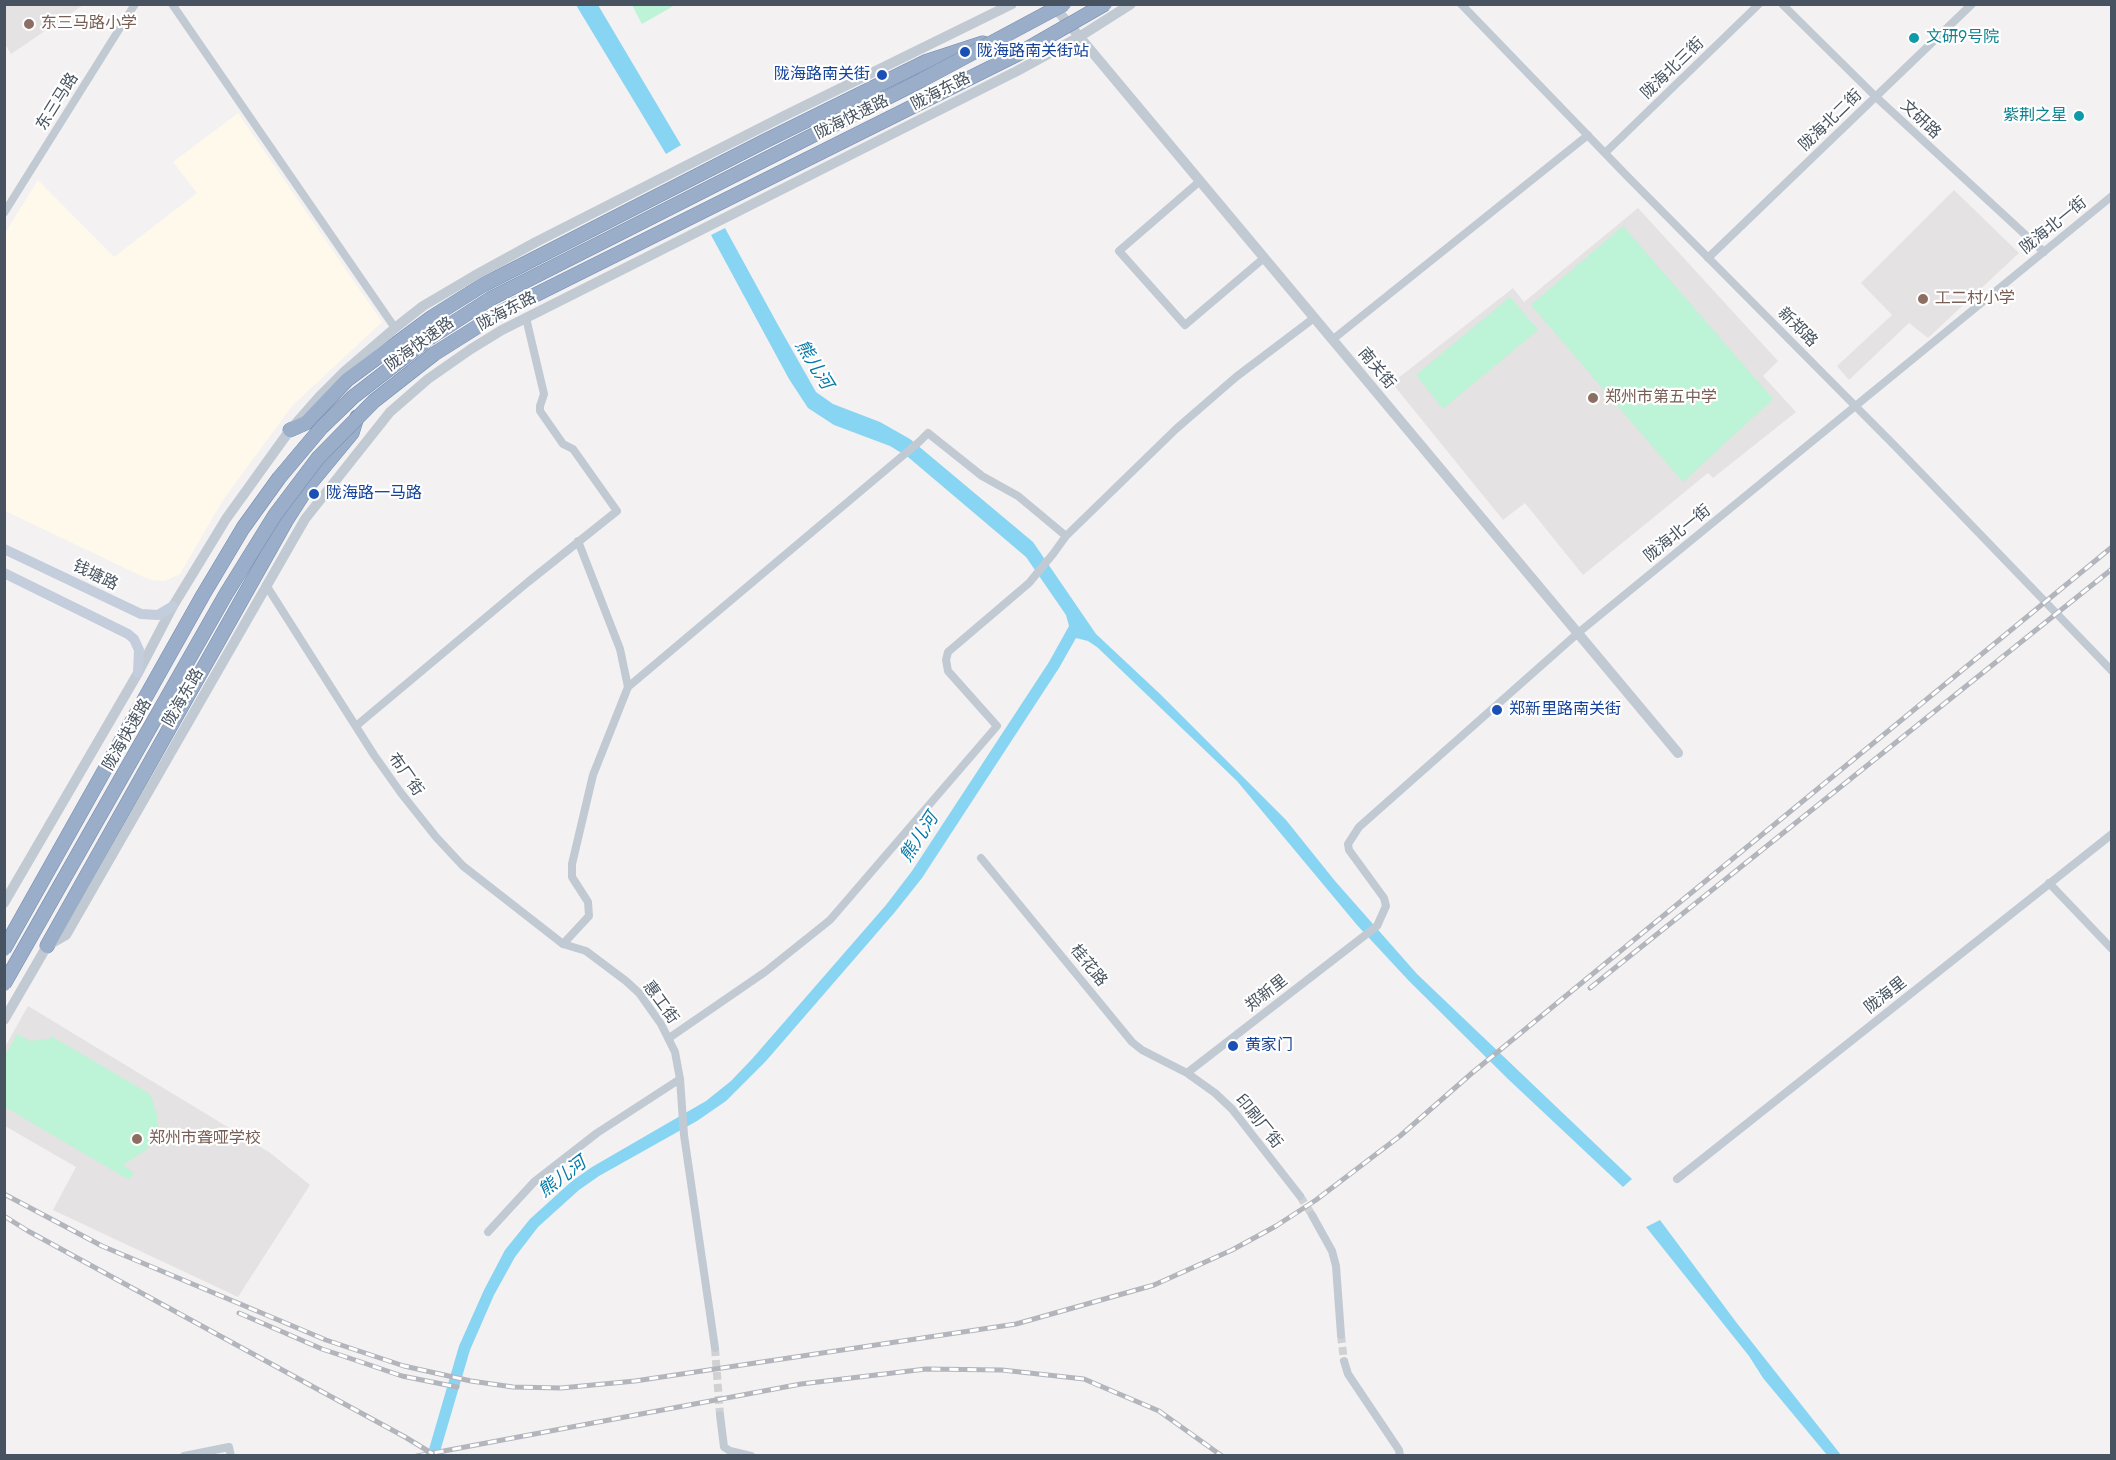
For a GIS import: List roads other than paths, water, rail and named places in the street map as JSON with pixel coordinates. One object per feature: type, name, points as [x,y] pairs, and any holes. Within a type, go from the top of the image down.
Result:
[{"type":"highway","name":"陇海快速路","points":[[4,949],[243,528],[279,478],[322,428],[353,397],[428,339],[490,299],[1012,33],[1064,4]]},
{"type":"highway","name":"陇海快速路","points":[[4,984],[226,594],[269,523],[301,478],[357,417],[396,382],[434,354],[499,313],[1018,54],[1105,4]]},
{"type":"highway","points":[[290,430],[306,423],[347,380],[432,317],[483,285],[925,62],[1012,33]]},
{"type":"highway","points":[[47,946],[298,501],[352,433],[357,417]]},
{"type":"main road","name":"钱塘路","points":[[4,549],[141,614],[158,615],[173,606]]},
{"type":"main road","points":[[4,573],[128,634],[134,639],[139,650],[138,672]]},
{"type":"street","name":"东三马路","points":[[4,213],[135,4]]},
{"type":"street","points":[[172,4],[395,328]]},
{"type":"street","points":[[4,903],[138,672],[173,606],[226,519],[290,430],[319,396],[395,328],[423,306],[536,242],[1012,4]]},
{"type":"street","name":"南关街","points":[[1052,4],[1678,753]]},
{"type":"street","name":"陇海东路","points":[[4,1020],[47,946],[66,934],[266,585],[318,502],[390,412],[428,380],[471,349],[526,318],[1017,71],[1079,37],[1131,4]]},
{"type":"street","name":"新郑路","points":[[1461,4],[1708,258],[1856,406],[2112,671]]},
{"type":"street","name":"陇海北三街","points":[[1605,153],[1759,4]]},
{"type":"street","name":"文研路","points":[[1782,4],[1876,97],[2044,252]]},
{"type":"street","name":"陇海北二街","points":[[1708,258],[1972,4]]},
{"type":"street","points":[[1332,340],[1588,135]]},
{"type":"street","points":[[1200,181],[1119,251],[1185,325],[1264,258]]},
{"type":"street","name":"陇海北一街","points":[[1377,926],[1386,906],[1384,898],[1349,850],[1348,844],[1351,836],[1359,827],[1578,633],[2112,196]]},
{"type":"street","points":[[356,726],[617,511],[573,449],[563,444],[540,411],[544,394],[526,318]]},
{"type":"street","points":[[669,1038],[765,972],[830,920],[997,726],[948,671],[946,660],[948,652],[1029,583],[1065,536],[1176,429],[1236,377],[1314,318]]},
{"type":"street","points":[[563,944],[589,916],[588,902],[572,877],[572,864],[593,775],[628,687],[928,433],[982,476],[1018,496],[1065,536]]},
{"type":"street","points":[[578,541],[620,649],[628,687]]},
{"type":"street","name":"布厂街","points":[[266,585],[356,726],[423,823],[456,858],[563,944]]},
{"type":"street","name":"陇海里","points":[[1677,1179],[2112,834]]},
{"type":"street","name":"桂花路","points":[[981,858],[1132,1042],[1142,1050],[1187,1073]]},
{"type":"street","points":[[2049,884],[2112,949]]},
{"type":"street","name":"郑新里","points":[[1187,1073],[1377,926]]},
{"type":"street","name":"惠工街","points":[[563,944],[586,951],[639,993],[652,1009],[675,1052],[680,1079],[684,1135],[715,1348]]},
{"type":"street","name":"印刷厂街","points":[[1187,1073],[1215,1093],[1232,1109],[1300,1196]]},
{"type":"street","points":[[488,1233],[534,1182],[597,1134],[680,1079]]},
{"type":"street","points":[[1312,1215],[1334,1258],[1341,1335]]},
{"type":"street","points":[[1344,1361],[1348,1374],[1400,1455]]},
{"type":"street","points":[[720,1415],[724,1447],[730,1451],[752,1455]]},
{"type":"street","points":[[184,1455],[229,1447],[231,1455]]},
{"type":"water","points":[[576,5],[598,5],[681,145],[666,154]]},
{"type":"water","points":[[725,228],[816,392],[833,404],[880,422],[910,439],[1033,542],[1096,634],[1159,693],[1286,820],[1335,881],[1417,974],[1632,1179],[1623,1187],[1508,1079],[1409,981],[1357,925],[1237,781],[1097,647],[1088,641],[1076,638],[1059,668],[922,878],[766,1061],[726,1101],[697,1121],[599,1176],[579,1190],[538,1227],[515,1257],[494,1295],[470,1350],[439,1455],[427,1456],[459,1346],[505,1250],[530,1219],[572,1181],[706,1101],[731,1081],[752,1059],[886,905],[912,871],[1049,662],[1069,626],[1066,615],[1026,557],[908,457],[890,446],[834,425],[808,408],[789,379],[711,235]]},
{"type":"water","points":[[1660,1220],[1736,1322],[1841,1455],[1827,1455],[1763,1378],[1749,1356],[1646,1227]]},
{"type":"tunnel","points":[[1300,1196],[1312,1215]]},
{"type":"tunnel","points":[[1341,1335],[1344,1361]]},
{"type":"tunnel","points":[[715,1348],[720,1415]]},
{"type":"railway","points":[[4,1194],[102,1246],[326,1340],[404,1366],[471,1381],[513,1387],[561,1388],[635,1381],[1016,1324],[1154,1285],[1232,1250],[1276,1226],[1316,1200],[1400,1136],[1472,1073],[2112,547]]},
{"type":"railway","points":[[1590,988],[2112,569]]},
{"type":"railway","points":[[4,1216],[433,1454]]},
{"type":"railway","points":[[239,1313],[322,1349],[402,1376],[457,1387]]},
{"type":"railway","points":[[417,1456],[801,1384],[926,1369],[1002,1370],[1084,1379],[1159,1411],[1222,1456]]},
{"type":"place","name":"东三马路小学","points":[[29,24]]},
{"type":"place","name":"文研9号院","points":[[1914,38]]},
{"type":"place","name":"陇海路南关街站","points":[[965,52]]},
{"type":"place","name":"陇海路南关街","points":[[882,75]]},
{"type":"place","name":"紫荆之星","points":[[2079,116]]},
{"type":"place","name":"工二村小学","points":[[1923,299]]},
{"type":"place","name":"郑州市第五中学","points":[[1593,398]]},
{"type":"place","name":"陇海路一马路","points":[[314,494]]},
{"type":"place","name":"郑新里路南关街","points":[[1497,710]]},
{"type":"place","name":"黄家门","points":[[1233,1046]]},
{"type":"place","name":"郑州市聋哑学校","points":[[137,1139]]},
{"type":"water label","name":"熊儿河","points":[[813,365]]},
{"type":"water label","name":"熊儿河","points":[[920,838]]},
{"type":"water label","name":"熊儿河","points":[[563,1178]]}]
